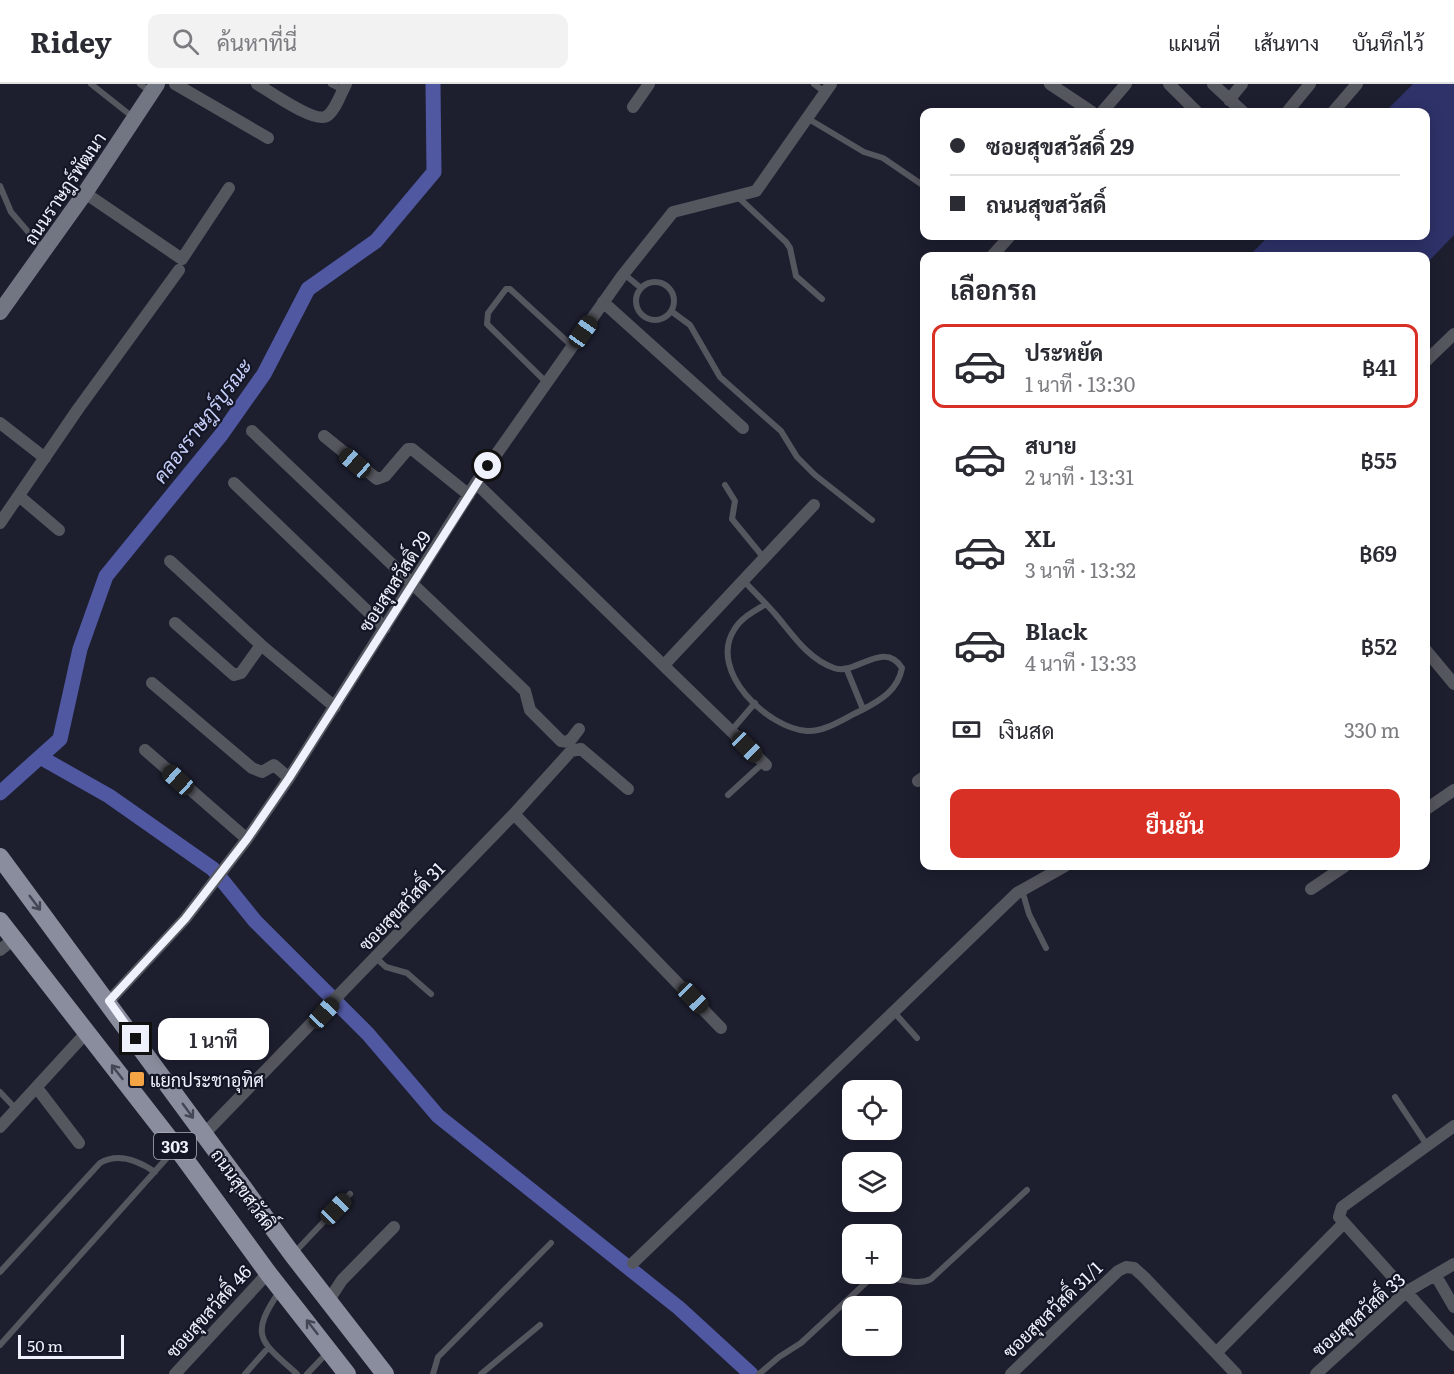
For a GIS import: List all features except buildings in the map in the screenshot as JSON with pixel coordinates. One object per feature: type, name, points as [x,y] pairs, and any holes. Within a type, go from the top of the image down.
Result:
[{"type":"main road","name":"ถนนสุขสวัสดิ์","points":[[0,857],[109,1001],[292,1254],[385,1374]]},
{"type":"main road","name":"ถนนสุขสวัสดิ์","points":[[0,921],[7,944],[86,1033],[176,1148],[268,1273],[330,1351],[344,1373]]},
{"type":"street","points":[[175,84],[268,138]]},
{"type":"street","points":[[256,84],[321,119],[329,116],[344,87]]},
{"type":"street","points":[[633,106],[649,84]]},
{"type":"street","points":[[1050,84],[1086,108]]},
{"type":"street","points":[[1105,108],[1126,84]]},
{"type":"street","points":[[1169,84],[1193,108]]},
{"type":"street","points":[[1213,84],[1238,108]]},
{"type":"street","points":[[1228,100],[1242,84]]},
{"type":"street","points":[[1290,108],[1310,84]]},
{"type":"street","points":[[1336,108],[1356,84]]},
{"type":"street","name":"ถนนราษฎร์พัฒนา","points":[[0,312],[85,193],[134,118],[150,87]]},
{"type":"street","name":"ซอยสุขสวัสดิ์ 29","points":[[109,1001],[210,889],[247,839],[335,707],[476,483],[624,274],[673,212],[756,190],[828,88]]},
{"type":"street","points":[[85,193],[182,259],[229,188]]},
{"type":"street","points":[[996,252],[1006,240]]},
{"type":"street","points":[[0,523],[179,270]]},
{"type":"street","points":[[603,302],[743,428]]},
{"type":"street","points":[[1430,358],[1454,334]]},
{"type":"street","points":[[0,423],[45,458]]},
{"type":"street","points":[[252,431],[525,691],[530,710],[561,741],[570,742],[579,729]]},
{"type":"street","points":[[324,436],[377,479],[385,476],[408,449],[412,449],[469,495]]},
{"type":"street","points":[[234,483],[385,628]]},
{"type":"street","points":[[476,483],[765,764]]},
{"type":"street","points":[[19,496],[59,530]]},
{"type":"street","points":[[664,665],[814,505]]},
{"type":"street","points":[[170,561],[261,645],[335,707]]},
{"type":"street","points":[[175,623],[234,675],[241,673],[261,645]]},
{"type":"street","points":[[1430,655],[1454,684]]},
{"type":"street","points":[[152,683],[252,768],[262,772],[274,765],[289,778]]},
{"type":"street","name":"ซอยสุขสวัสดิ์ 31","points":[[204,1134],[324,1013],[571,751],[576,748],[581,749],[628,789]]},
{"type":"street","points":[[145,750],[247,839]]},
{"type":"street","points":[[1430,807],[1454,790]]},
{"type":"street","points":[[514,814],[721,1028]]},
{"type":"street","points":[[633,1263],[1021,890],[1058,870]]},
{"type":"street","points":[[1311,889],[1339,870]]},
{"type":"street","points":[[0,1127],[86,1033]]},
{"type":"street","points":[[37,1088],[79,1143]]},
{"type":"street","points":[[1454,1126],[1342,1207],[1339,1217],[1454,1345]]},
{"type":"street","points":[[1236,1374],[1216,1353],[1343,1224]]},
{"type":"street","points":[[329,1300],[342,1280],[394,1227]]},
{"type":"street","name":"ซอยสุขสวัสดิ์ 33","points":[[1316,1374],[1406,1292],[1454,1264]]},
{"type":"street","name":"ซอยสุขสวัสดิ์ 31/1","points":[[1011,1374],[1119,1270],[1126,1267],[1139,1273],[1216,1353]]},
{"type":"street","name":"ซอยสุขสวัสดิ์ 46","points":[[175,1374],[268,1273]]},
{"type":"street","points":[[1436,1276],[1454,1306]]},
{"type":"lane","points":[[91,84],[134,118]]},
{"type":"lane","points":[[331,84],[344,87]]},
{"type":"lane","points":[[814,84],[828,88]]},
{"type":"lane","points":[[807,117],[864,152],[883,158],[920,183]]},
{"type":"lane","points":[[0,186],[11,212],[44,251]]},
{"type":"lane","points":[[737,196],[786,242],[790,248],[796,276],[822,299]]},
{"type":"lane","points":[[624,274],[641,288]]},
{"type":"lane","points":[[651,283],[666,286],[674,299],[671,310],[663,318],[656,320],[641,315],[636,300],[641,288],[651,283]]},
{"type":"lane","points":[[546,382],[488,324],[488,313],[506,289],[510,289],[572,346]]},
{"type":"lane","points":[[671,310],[690,325],[720,377],[781,431],[797,457],[815,475],[872,520]]},
{"type":"lane","points":[[725,485],[735,501],[732,519],[764,558]]},
{"type":"lane","points":[[743,580],[765,604],[796,640],[831,668],[847,670],[869,658],[884,657],[895,660],[902,668],[891,691],[863,709],[823,729],[808,731],[783,726],[755,703],[732,674],[727,657],[733,631],[745,617],[765,604]]},
{"type":"lane","points":[[847,670],[863,709]]},
{"type":"lane","points":[[731,731],[755,703]]},
{"type":"lane","points":[[728,795],[765,764]]},
{"type":"lane","points":[[1021,890],[1029,914],[1046,948]]},
{"type":"lane","points":[[376,958],[386,967],[407,973],[430,994]]},
{"type":"lane","points":[[893,1011],[917,1038]]},
{"type":"lane","points":[[0,1092],[17,1109]]},
{"type":"lane","points":[[1395,1097],[1427,1145]]},
{"type":"lane","points":[[0,1345],[50,1285],[176,1148]]},
{"type":"lane","points":[[0,1272],[100,1163],[108,1158],[136,1161],[154,1172]]},
{"type":"lane","points":[[762,1371],[801,1343],[872,1278],[879,1276],[923,1282],[931,1279],[1027,1190]]},
{"type":"lane","points":[[292,1254],[350,1194]]},
{"type":"lane","points":[[433,1374],[438,1357],[551,1244]]},
{"type":"lane","points":[[282,1289],[261,1324],[261,1333],[268,1348],[297,1374]]},
{"type":"lane","points":[[481,1374],[540,1325]]},
{"type":"lane","points":[[245,1374],[268,1348]]},
{"type":"lane","points":[[307,1374],[330,1351]]},
{"type":"shaded area","points":[[1413,84],[1454,84],[1454,235],[1430,260],[1430,252],[1253,252],[1265,240],[1430,240],[1430,108],[1389,108]]},
{"type":"waterway","name":"คลองราษฎร์บูรณะ","points":[[0,793],[60,739],[80,649],[106,576],[221,435],[264,374],[308,289],[376,241],[434,172],[433,84]]},
{"type":"waterway","points":[[40,757],[109,796],[213,869],[255,921],[368,1034],[438,1116],[679,1308],[751,1374]]},
{"type":"place","name":"แยกประชาอุทิศ","points":[[137,1079]]},
{"type":"route","points":[[136,1039],[109,1001],[185,919],[247,839],[335,707],[488,466]]}]
